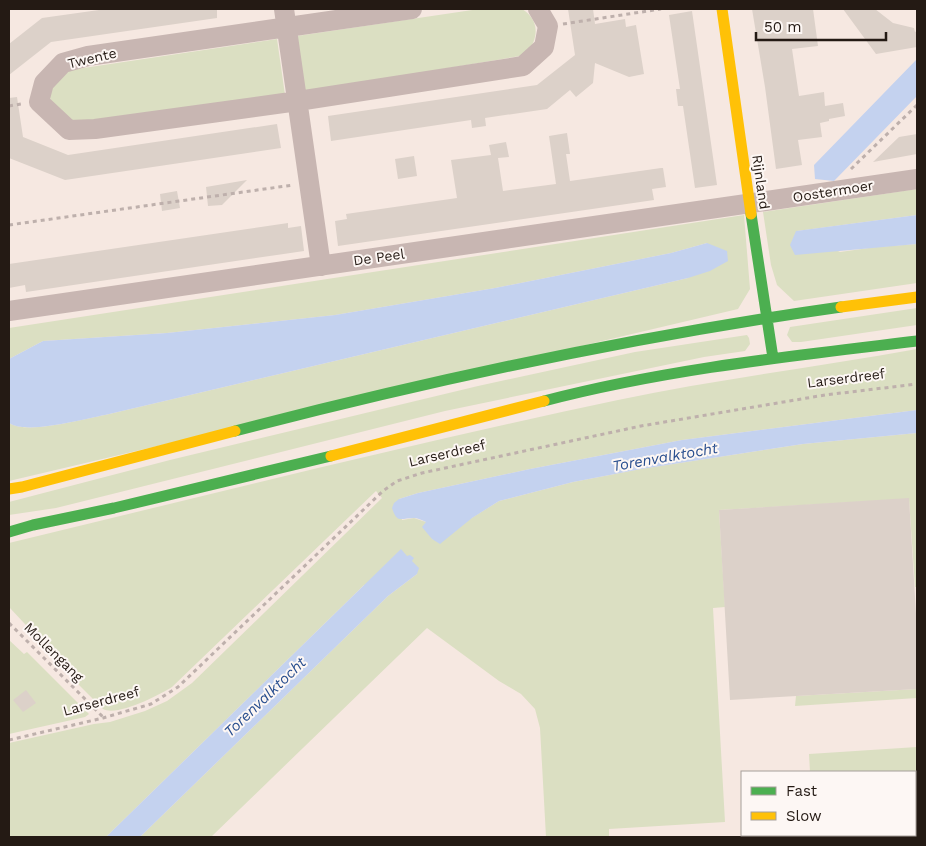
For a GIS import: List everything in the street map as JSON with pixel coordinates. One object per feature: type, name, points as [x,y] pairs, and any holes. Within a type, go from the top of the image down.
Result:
[{"type":"main road","name":"Rijnland","points":[[722,9],[773,358]]},
{"type":"main road","points":[[9,493],[167,448],[375,396],[608,345],[767,317],[917,297]]},
{"type":"main road","name":"Larserdreef","points":[[9,532],[359,450],[556,398],[636,380],[773,358],[917,340]]},
{"type":"main road","points":[[9,489],[22,488]]},
{"type":"main road","name":"Larserdreef","points":[[9,525],[33,525]]},
{"type":"street","name":"Twente","points":[[412,9],[286,18],[88,56],[63,63],[44,82],[40,102],[69,130],[95,129],[298,101],[523,66],[544,47],[548,26]]},
{"type":"street","points":[[538,9],[548,26]]},
{"type":"street","points":[[286,18],[321,266]]},
{"type":"street","name":"Oostermoer","points":[[749,204],[917,179]]},
{"type":"street","name":"De Peel","points":[[9,311],[749,204]]},
{"type":"path","points":[[548,26],[662,9]]},
{"type":"path","points":[[843,190],[842,178],[917,105]]},
{"type":"path","points":[[9,225],[308,183]]},
{"type":"path","name":"Larserdreef","points":[[9,740],[103,718],[151,704],[178,687],[383,491],[397,481],[422,473],[641,426],[825,395],[917,384]]},
{"type":"path","name":"Mollengang","points":[[9,623],[103,718]]},
{"type":"green space","points":[[479,9],[522,9],[528,14],[536,30],[533,43],[526,55],[305,92],[297,36]]},
{"type":"green space","points":[[277,39],[285,95],[77,125],[52,112],[49,89],[70,70]]},
{"type":"green space","points":[[917,189],[917,215],[797,231],[840,252],[917,244],[917,283],[794,301],[777,285],[771,265],[763,212]]},
{"type":"green space","points":[[744,215],[750,289],[738,309],[9,481],[9,423],[18,426],[42,427],[105,415],[688,278],[707,243],[671,253],[495,288],[335,315],[167,333],[43,341],[9,359],[9,328]]},
{"type":"green space","points":[[917,308],[917,325],[801,342],[792,342],[787,335],[790,327]]},
{"type":"green space","points":[[747,335],[750,344],[745,351],[704,357],[445,411],[56,508],[9,515],[9,502],[170,460],[478,386],[635,352]]},
{"type":"green space","points":[[917,349],[917,410],[682,440],[530,469],[418,493],[399,499],[402,520],[414,518],[426,522],[432,539],[436,540],[499,501],[573,482],[641,469],[803,444],[917,433],[917,587],[915,587],[909,499],[719,510],[725,607],[713,608],[725,822],[609,829],[609,837],[546,837],[540,728],[535,709],[521,694],[499,681],[427,628],[211,837],[140,837],[388,596],[417,574],[364,585],[106,837],[9,837],[9,743],[110,722],[145,711],[167,701],[192,683],[382,498],[376,491],[172,687],[138,704],[118,710],[109,711],[103,709],[36,642],[39,639],[9,607],[9,543],[542,416],[693,386]]},
{"type":"green space","points":[[9,640],[24,654],[27,652],[89,714],[85,717],[9,734]]},
{"type":"green space","points":[[917,689],[917,698],[795,706],[796,696]]},
{"type":"green space","points":[[917,747],[917,803],[916,771],[810,771],[809,754]]},
{"type":"water","points":[[917,59],[917,96],[834,181],[815,179],[814,165]]},
{"type":"water","points":[[917,215],[917,244],[795,255],[790,245],[796,231]]},
{"type":"water","points":[[707,243],[727,251],[728,261],[710,271],[688,278],[105,415],[41,427],[17,426],[9,423],[9,359],[43,341],[167,333],[335,315],[495,288],[671,253]]},
{"type":"water","name":"Torenvalktocht","points":[[917,410],[917,433],[803,444],[641,469],[573,482],[499,501],[472,518],[440,544],[432,539],[422,527],[426,522],[415,518],[400,519],[392,508],[399,499],[418,493],[682,440]]},
{"type":"water","name":"Torenvalktocht","points":[[401,549],[407,556],[410,555],[414,558],[412,561],[419,568],[417,574],[388,596],[140,837],[106,837]]},
{"type":"building","points":[[106,9],[217,9],[217,18],[51,42],[9,75],[9,44],[42,18]]},
{"type":"building","points":[[568,9],[593,9],[595,24],[625,19],[626,27],[636,25],[644,74],[629,77],[595,63],[593,83],[576,97],[570,90],[547,109],[485,118],[486,126],[472,128],[471,120],[331,141],[328,116],[537,85],[575,55]]},
{"type":"building","points":[[752,9],[813,9],[818,46],[792,49],[799,96],[824,92],[825,106],[843,103],[845,116],[820,123],[822,137],[798,140],[802,165],[776,169]]},
{"type":"building","points":[[843,9],[875,9],[893,23],[914,28],[915,32],[917,31],[917,47],[876,54]]},
{"type":"building","points":[[692,11],[717,185],[695,188],[683,106],[678,106],[676,89],[680,89],[669,15]]},
{"type":"building","points":[[17,97],[23,137],[68,155],[277,124],[281,148],[65,180],[9,158],[9,98]]},
{"type":"building","points":[[567,133],[570,154],[566,154],[570,181],[663,168],[666,187],[652,189],[654,200],[338,246],[335,221],[347,219],[346,214],[457,198],[451,160],[491,155],[489,145],[506,142],[509,157],[498,158],[503,191],[556,184],[549,136]]},
{"type":"building","points":[[917,134],[917,154],[873,162],[899,137]]},
{"type":"building","points":[[414,156],[417,176],[398,179],[395,159]]},
{"type":"building","points":[[247,180],[222,205],[208,206],[206,187]]},
{"type":"building","points":[[177,191],[180,208],[162,211],[160,194]]},
{"type":"building","points":[[288,223],[288,228],[301,226],[304,251],[26,292],[25,285],[9,288],[9,264]]},
{"type":"building","points":[[909,498],[917,630],[917,689],[730,700],[719,510]]},
{"type":"building","points":[[26,690],[36,703],[23,712],[13,700]]},
{"type":"traffic: fast","points":[[751,214],[773,358]]},
{"type":"traffic: fast","points":[[235,431],[385,394],[536,360],[688,331],[841,307]]},
{"type":"traffic: fast","points":[[544,401],[636,380],[683,372],[776,358],[917,341]]},
{"type":"traffic: fast","points":[[9,532],[331,456]]},
{"type":"traffic: slow","points":[[722,9],[751,214]]},
{"type":"traffic: slow","points":[[841,307],[917,297]]},
{"type":"traffic: slow","points":[[331,456],[544,401]]},
{"type":"traffic: slow","points":[[9,489],[235,431]]}]
